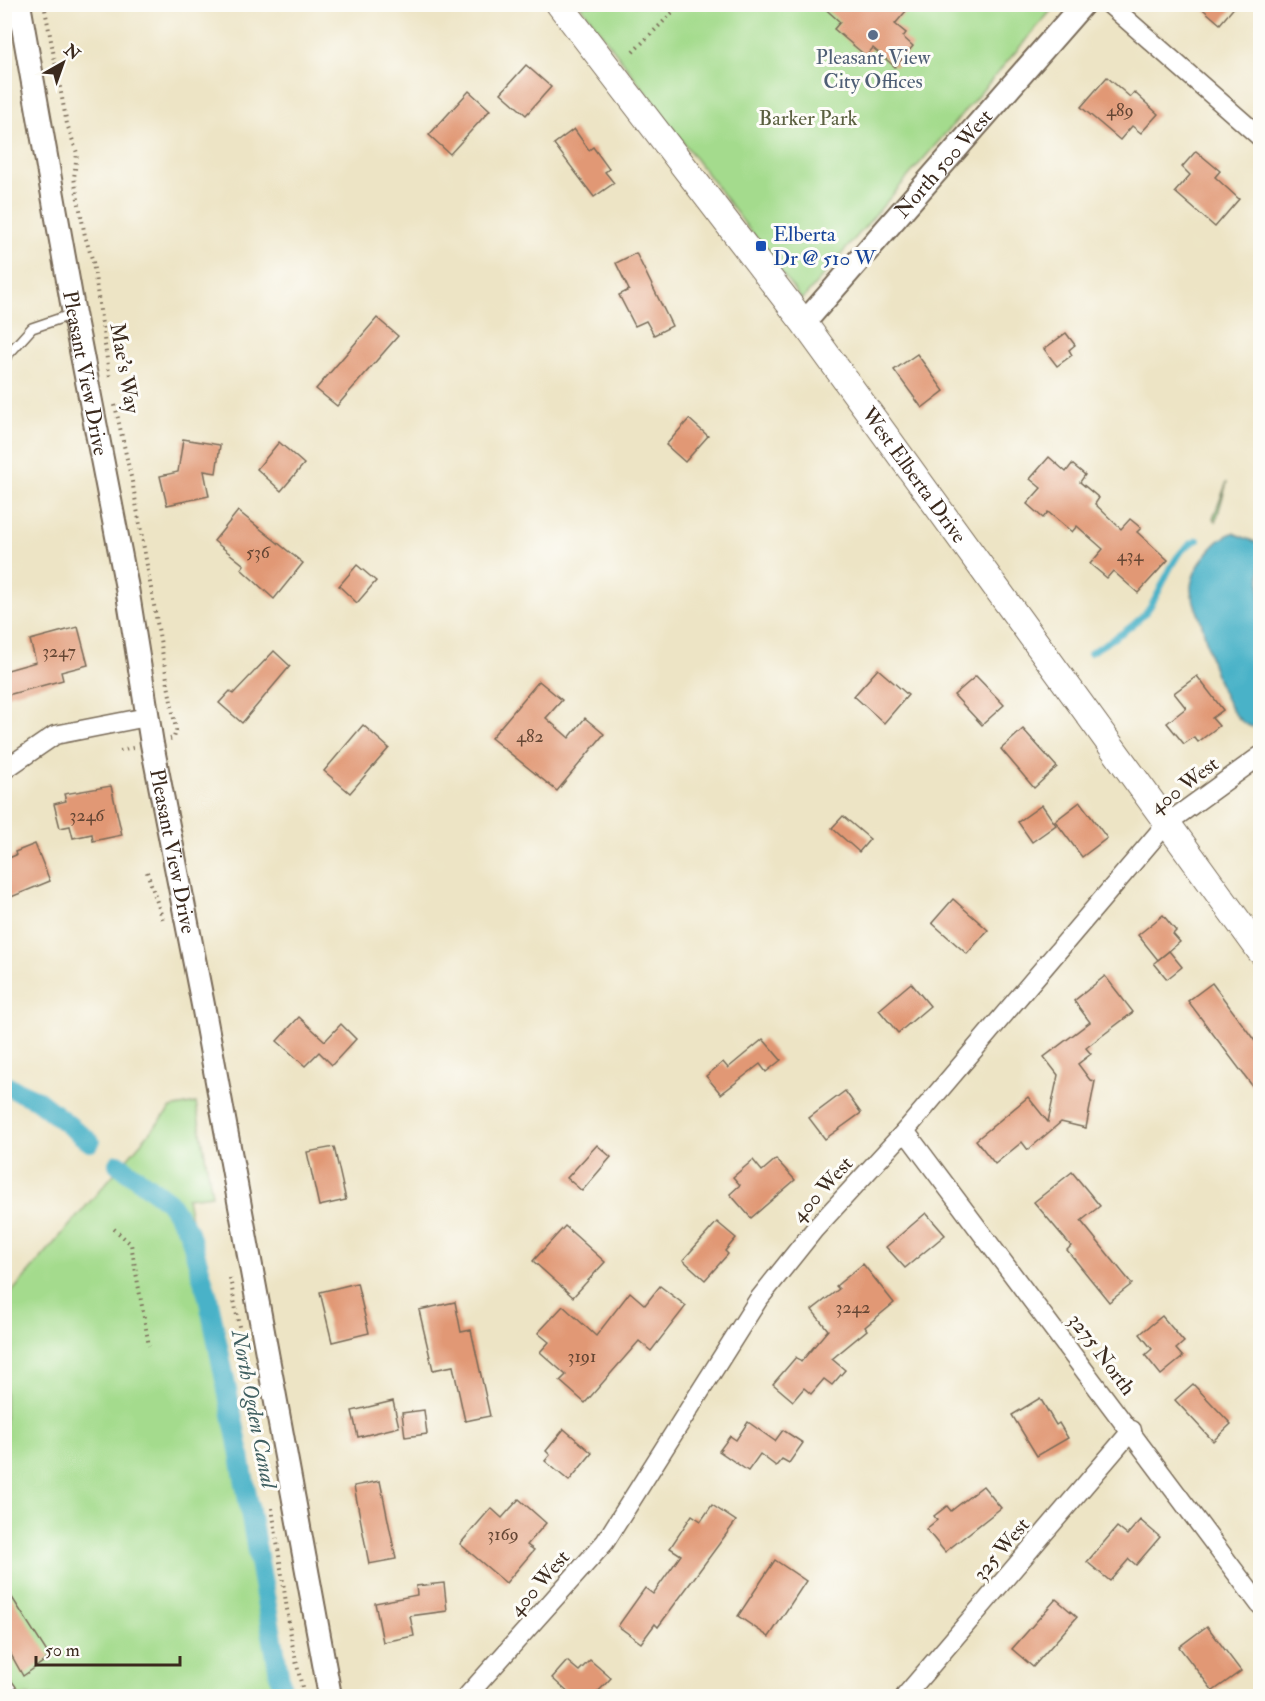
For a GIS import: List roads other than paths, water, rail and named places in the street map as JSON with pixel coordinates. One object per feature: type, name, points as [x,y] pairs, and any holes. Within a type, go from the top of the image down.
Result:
[{"type":"main road","name":"West Elberta Drive","points":[[559,4],[804,322],[1260,951]]},
{"type":"street","name":"Pleasant View Drive","points":[[19,4],[74,314],[127,588],[147,717],[203,1005],[330,1696]]},
{"type":"street","name":"North 500 West","points":[[804,322],[1083,4]]},
{"type":"street","points":[[1109,4],[1260,137]]},
{"type":"street","points":[[4,770],[55,735],[147,717]]},
{"type":"street","name":"400 West","points":[[467,1696],[605,1542],[758,1300],[814,1230],[905,1131],[1166,824],[1260,756]]},
{"type":"street","name":"3275 North","points":[[905,1131],[1132,1430],[1260,1605]]},
{"type":"street","name":"325 West","points":[[905,1696],[1132,1430]]},
{"type":"lane","points":[[4,359],[32,328],[74,314]]},
{"type":"lane","points":[[4,1679],[16,1696]]},
{"type":"water","points":[[1233,533],[1260,544],[1260,720],[1252,727],[1236,715],[1221,688],[1191,590],[1195,574],[1205,556],[1219,541]]},
{"type":"waterway","points":[[1090,653],[1120,634],[1147,611],[1181,552],[1198,540]]},
{"type":"waterway","name":"North Ogden Canal","points":[[4,1085],[37,1100],[90,1142]]},
{"type":"waterway","name":"North Ogden Canal","points":[[118,1164],[169,1202],[189,1232],[208,1297],[237,1439],[283,1696]]},
{"type":"place","name":"Pleasant View City Offices","points":[[873,35]]},
{"type":"place","name":"Elberta Dr @ 510 W","points":[[761,246]]},
{"type":"park label","name":"Barker Park","points":[[808,118]]}]
